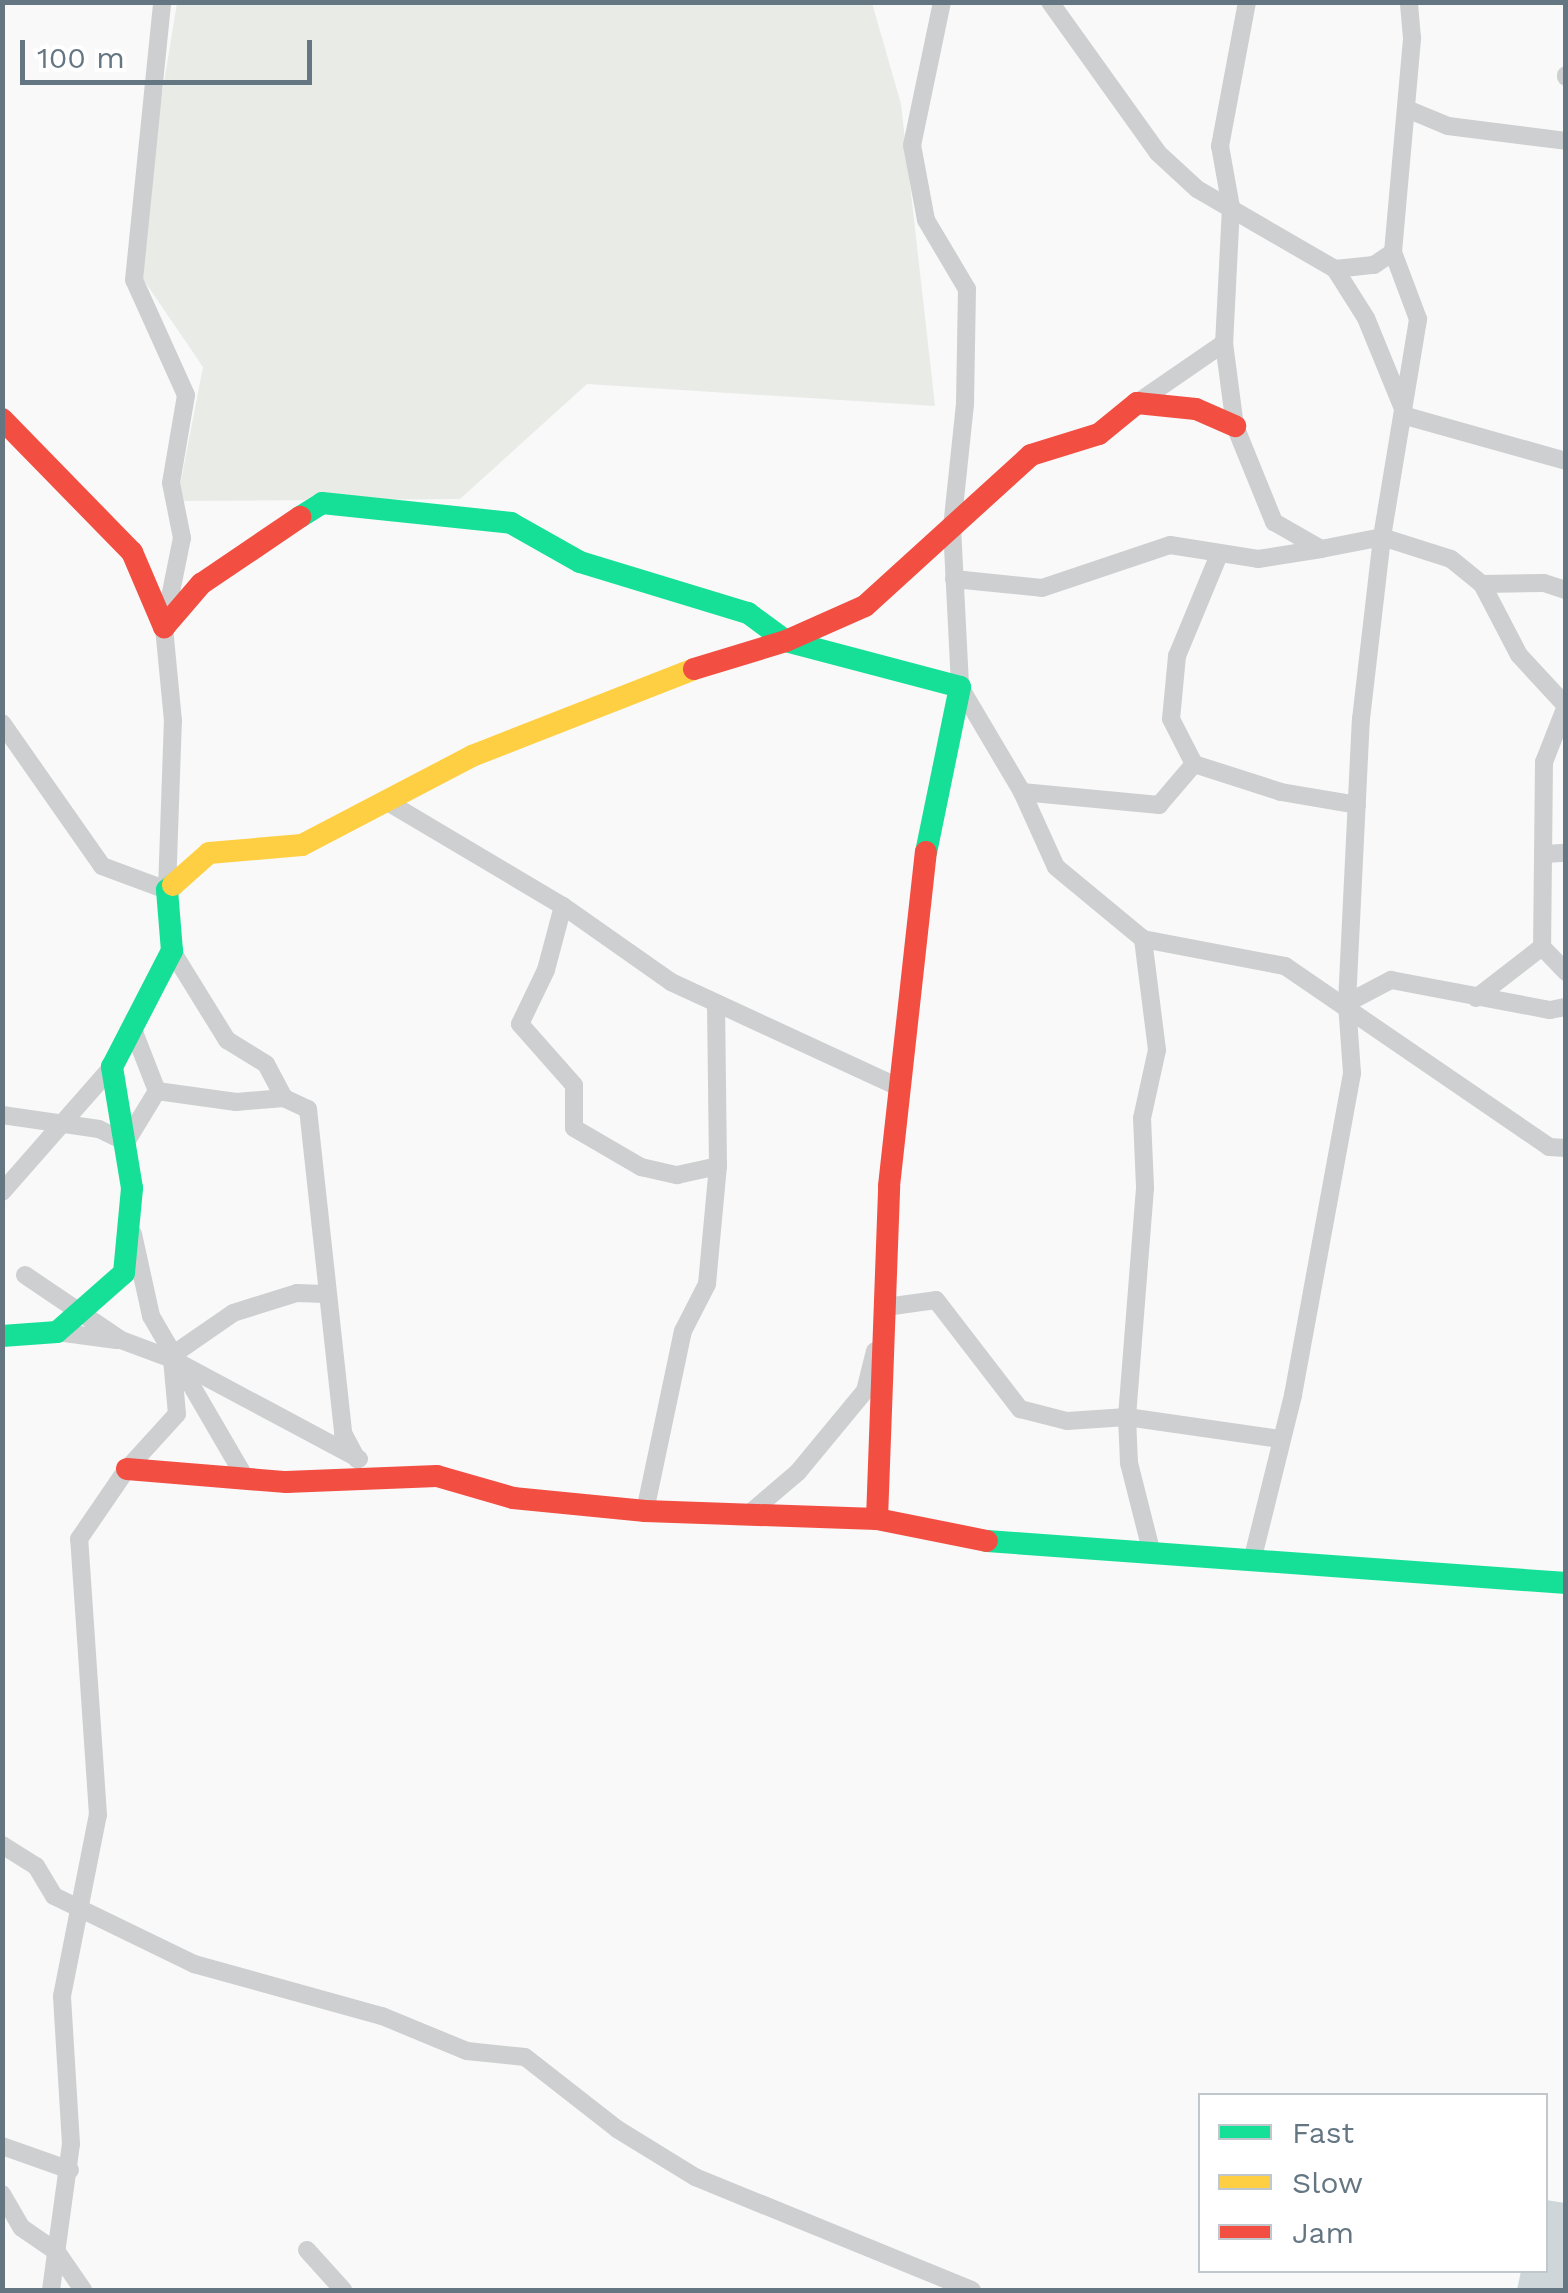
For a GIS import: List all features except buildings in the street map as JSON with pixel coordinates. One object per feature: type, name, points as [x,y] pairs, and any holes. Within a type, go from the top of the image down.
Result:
[{"type":"street","points":[[162,2],[134,280],[186,395],[171,483],[182,538],[164,628],[173,721],[167,890],[172,951],[227,1040],[266,1064],[284,1098]]},
{"type":"street","points":[[877,1519],[900,1088],[927,847],[960,687],[952,527],[965,404],[967,290],[926,220],[912,144],[942,2]]},
{"type":"street","points":[[1050,2],[1158,153],[1197,189],[1334,269],[1366,318],[1406,416]]},
{"type":"street","points":[[1247,2],[1220,146],[1231,208],[1224,343],[1235,426],[1274,522],[1320,550]]},
{"type":"street","points":[[1252,1560],[1341,1152],[1352,1073],[1347,1003],[1357,804],[1382,537],[1406,416],[1418,319],[1393,252],[1407,108],[1408,2]]},
{"type":"street","points":[[1407,108],[1448,126],[1566,141]]},
{"type":"street","points":[[1334,269],[1374,265],[1393,252]]},
{"type":"street","points":[[167,890],[209,853],[302,845],[386,801],[636,686],[786,641],[865,606],[1031,455],[1099,434],[1224,343]]},
{"type":"street","points":[[1137,403],[1196,409],[1235,426]]},
{"type":"street","points":[[1406,416],[1565,461]]},
{"type":"street","points":[[2,419],[132,552],[164,628]]},
{"type":"street","points":[[164,628],[201,584],[322,503],[511,523],[580,562],[748,613],[786,641],[960,687],[1022,792],[1056,867],[1143,938],[1285,966],[1347,1003],[1394,1045],[1464,1083],[1549,1146],[1566,1148]]},
{"type":"street","points":[[954,579],[1042,588],[1170,544],[1218,557],[1258,560],[1382,537],[1451,559],[1482,584],[1519,655],[1566,706],[1544,762],[1542,948],[1566,972]]},
{"type":"street","points":[[1218,557],[1177,656],[1171,719],[1194,764],[1281,792],[1357,804]]},
{"type":"street","points":[[1482,584],[1566,590]]},
{"type":"street","points":[[5,733],[102,866],[167,890]]},
{"type":"street","points":[[1022,792],[1159,805],[1194,764]]},
{"type":"street","points":[[386,801],[563,906],[716,1006],[900,1088]]},
{"type":"street","points":[[1544,854],[1566,852]]},
{"type":"street","points":[[563,906],[546,970],[520,1024],[574,1085],[574,1128],[641,1167],[677,1175],[718,1166]]},
{"type":"street","points":[[1143,938],[1157,1050],[1142,1118],[1144,1188],[1127,1416],[1129,1463],[1152,1554]]},
{"type":"street","points":[[1476,998],[1542,948]]},
{"type":"street","points":[[2,1192],[112,1066],[134,1032],[172,951]]},
{"type":"street","points":[[1347,1003],[1390,980],[1476,998],[1566,1007]]},
{"type":"street","points":[[645,1511],[683,1331],[707,1284],[718,1166],[716,1006]]},
{"type":"street","points":[[134,1032],[158,1091]]},
{"type":"street","points":[[112,1066],[126,1142],[132,1228],[151,1316],[171,1358],[244,1476]]},
{"type":"street","points":[[158,1091],[236,1102],[284,1098],[308,1109],[343,1433],[357,1459]]},
{"type":"street","points":[[126,1142],[158,1091]]},
{"type":"street","points":[[2,1115],[99,1129],[126,1142]]},
{"type":"street","points":[[57,1332],[82,1316],[124,1273],[132,1228]]},
{"type":"street","points":[[25,1276],[121,1340],[171,1358],[357,1459],[513,1498],[645,1511],[877,1519],[1017,1547],[1566,1583]]},
{"type":"street","points":[[171,1358],[233,1314],[297,1293],[325,1294]]},
{"type":"street","points":[[886,1307],[936,1300],[1020,1408],[1067,1421],[1127,1416],[1280,1439]]},
{"type":"street","points":[[750,1513],[798,1472],[865,1391],[886,1307]]},
{"type":"street","points":[[2,1336],[57,1332],[121,1340]]},
{"type":"street","points":[[51,2290],[70,2170],[62,1996],[98,1815],[79,1540],[126,1469],[177,1414],[171,1358]]},
{"type":"street","points":[[126,1469],[286,1482],[362,1474],[437,1476]]},
{"type":"street","points":[[2,1845],[36,1866],[54,1896],[194,1964],[382,2016],[467,2050],[525,2057],[618,2129],[695,2176],[972,2290]]},
{"type":"street","points":[[2,2146],[70,2170]]},
{"type":"street","points":[[2,2194],[22,2228],[57,2252],[83,2290]]},
{"type":"street","points":[[307,2250],[343,2290]]},
{"type":"shaded area","points":[[177,3],[872,3],[901,104],[935,406],[587,384],[460,499],[177,501],[203,367],[143,279],[152,156]]},
{"type":"shaded area","points":[[1548,2200],[1565,2203],[1565,2290],[1517,2290],[1521,2273],[1548,2273]]},
{"type":"traffic: fast","points":[[300,517],[322,503],[511,523],[580,562],[748,613],[786,641],[960,687],[926,852]]},
{"type":"traffic: fast","points":[[2,1336],[57,1332],[124,1273],[132,1188],[112,1067],[172,951],[167,890],[173,885]]},
{"type":"traffic: fast","points":[[987,1541],[1566,1583]]},
{"type":"traffic: slow","points":[[173,885],[209,853],[302,845],[472,756],[694,669]]},
{"type":"traffic: jam","points":[[694,669],[786,641],[865,606],[1031,455],[1099,434],[1137,403],[1196,409],[1235,426]]},
{"type":"traffic: jam","points":[[2,419],[132,552],[164,627],[201,584],[300,517]]},
{"type":"traffic: jam","points":[[877,1519],[889,1186],[926,852]]},
{"type":"traffic: jam","points":[[127,1469],[286,1482],[437,1476],[513,1498],[645,1511],[877,1519],[987,1541]]}]
